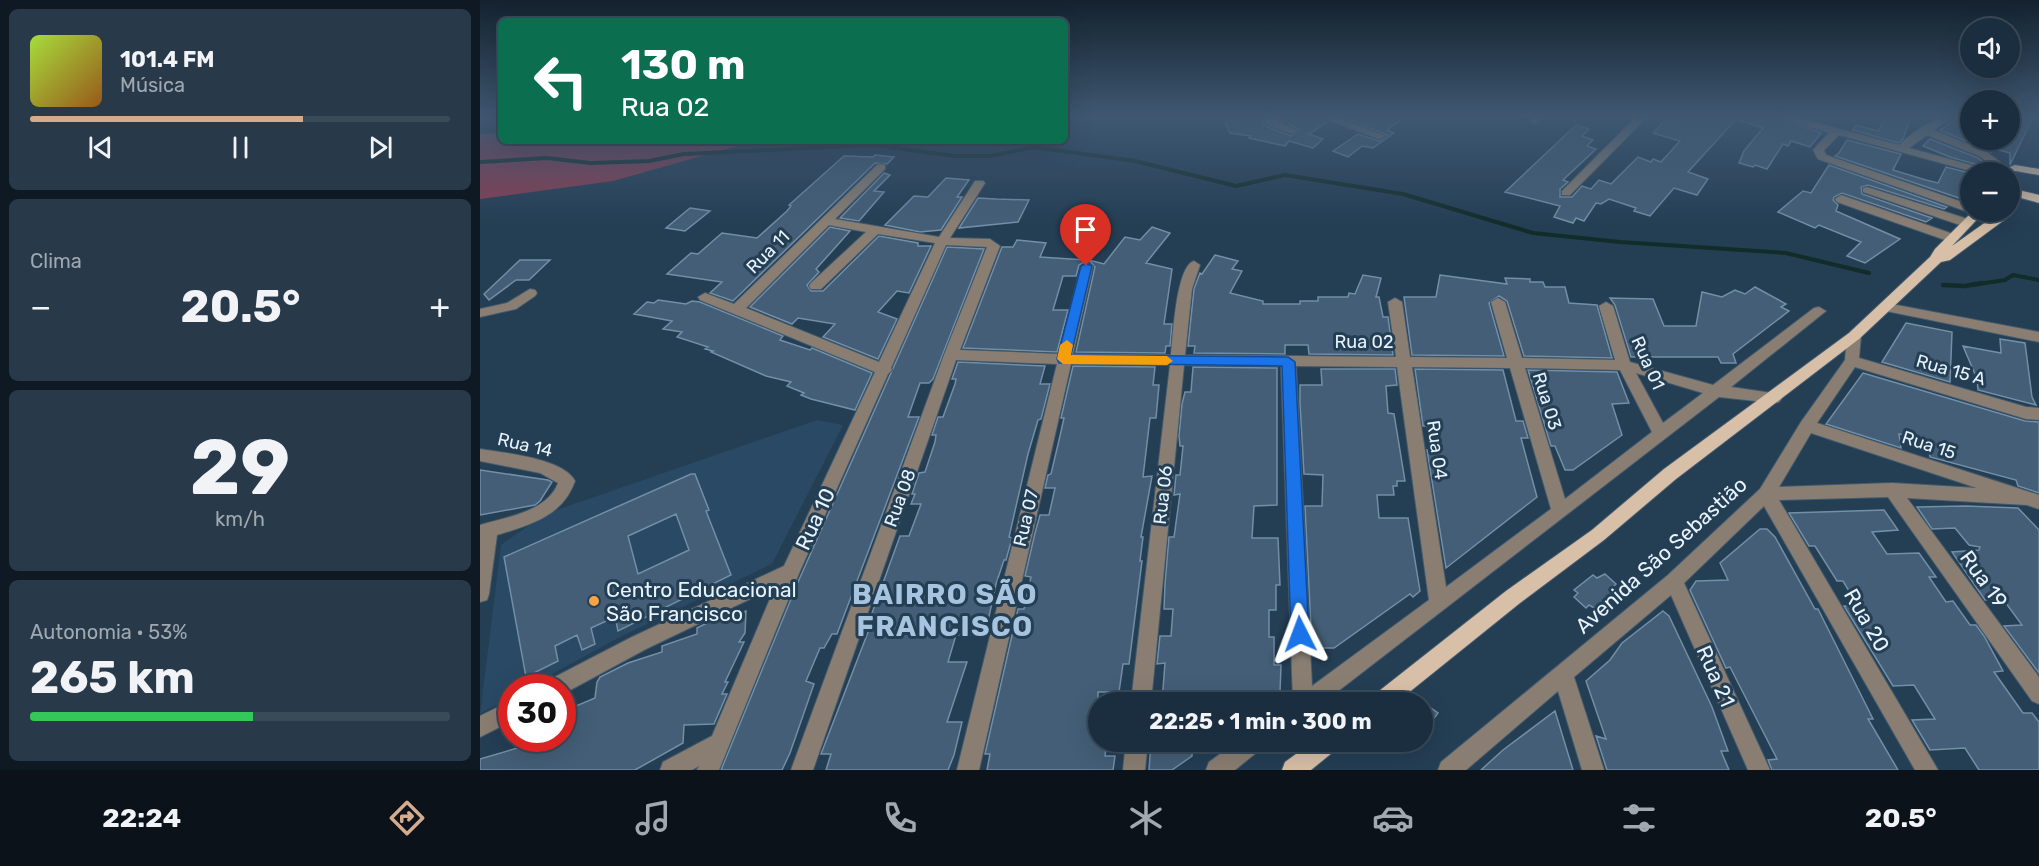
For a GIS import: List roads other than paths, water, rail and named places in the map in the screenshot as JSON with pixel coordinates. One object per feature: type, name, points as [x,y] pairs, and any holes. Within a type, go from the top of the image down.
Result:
[{"type":"main road","points":[[2020,169],[2039,163]]},
{"type":"main road","points":[[2026,168],[2039,172]]},
{"type":"main road","points":[[2020,194],[2035,199]]},
{"type":"main road","points":[[2020,206],[2035,199]]},
{"type":"main road","points":[[1936,259],[1945,257],[1994,222]]},
{"type":"main road","points":[[1394,692],[1513,597],[1598,535],[1670,474],[1854,336],[1936,259],[1939,252],[1967,223]]},
{"type":"main road","points":[[1293,770],[1317,752]]},
{"type":"street","points":[[1566,193],[1606,153]]},
{"type":"street","points":[[1820,153],[1822,157],[1960,205]]},
{"type":"street","points":[[1912,153],[1960,165]]},
{"type":"street","points":[[1978,153],[1991,162]]},
{"type":"street","name":"Rua 11","points":[[736,310],[881,167]]},
{"type":"street","name":"Rua 10","points":[[708,770],[791,571],[885,370],[942,241],[979,183]]},
{"type":"street","points":[[1867,190],[1967,223]]},
{"type":"street","points":[[1841,199],[1952,238]]},
{"type":"street","points":[[825,221],[942,241]]},
{"type":"street","points":[[816,286],[874,231]]},
{"type":"street","name":"Rua 08","points":[[802,770],[951,355],[994,246],[990,243],[942,241]]},
{"type":"street","name":"Rua 06","points":[[1142,692],[1185,289],[1194,265]]},
{"type":"street","name":"Rua 07","points":[[968,770],[1086,266]]},
{"type":"street","points":[[480,312],[511,306],[530,293]]},
{"type":"street","points":[[705,297],[885,370]]},
{"type":"street","name":"Rua 04","points":[[1395,302],[1439,604]]},
{"type":"street","name":"Rua 03","points":[[1498,302],[1560,512]]},
{"type":"street","name":"Rua 01","points":[[1606,306],[1624,365],[1660,434]]},
{"type":"street","points":[[1886,307],[2039,337]]},
{"type":"street","points":[[1319,692],[1560,512],[1819,311]]},
{"type":"street","points":[[1852,362],[1854,336]]},
{"type":"street","name":"Rua 02","points":[[951,355],[1178,361],[1624,365],[1716,391],[1774,398]]},
{"type":"street","points":[[1288,362],[1304,692]]},
{"type":"street","name":"Rua 15 A","points":[[1852,362],[2026,413],[2039,414]]},
{"type":"street","name":"Avenida São Sebastião","points":[[1449,770],[1674,581],[1766,494],[1807,426],[1852,362]]},
{"type":"street","name":"Rua 15","points":[[1807,426],[2033,500]]},
{"type":"street","name":"Rua 14","points":[[480,455],[546,469],[563,475],[567,481],[565,492],[551,507],[485,531]]},
{"type":"street","points":[[1766,494],[1892,490],[2033,500],[2039,512]]},
{"type":"street","name":"Rua 19","points":[[1892,490],[2039,694]]},
{"type":"street","name":"Rua 20","points":[[1766,494],[1927,770]]},
{"type":"street","points":[[480,594],[485,531]]},
{"type":"street","points":[[576,676],[639,643],[791,571]]},
{"type":"street","name":"Rua 21","points":[[1674,581],[1759,770]]},
{"type":"street","points":[[1563,674],[1593,770]]},
{"type":"street","points":[[480,727],[498,717]]},
{"type":"street","points":[[671,770],[721,742]]},
{"type":"street","points":[[1134,770],[1136,752]]},
{"type":"street","points":[[1217,770],[1241,752]]},
{"type":"waterway","points":[[480,162],[547,158],[591,163],[649,161],[684,154],[707,153]]},
{"type":"waterway","points":[[932,153],[955,156],[990,156],[1005,153]]},
{"type":"waterway","points":[[1077,153],[1135,161],[1236,186],[1285,175],[1403,194],[1533,233],[1620,242],[1786,253],[1869,273]]},
{"type":"waterway","points":[[1972,285],[2005,280],[2013,275],[2039,280]]},
{"type":"waterway","points":[[1943,285],[1965,286],[1982,283]]},
{"type":"place","name":"Centro Educacional São Francisco","points":[[594,601]]},
{"type":"district","name":"BAIRRO SÃO FRANCISCO","points":[[945,610]]}]
